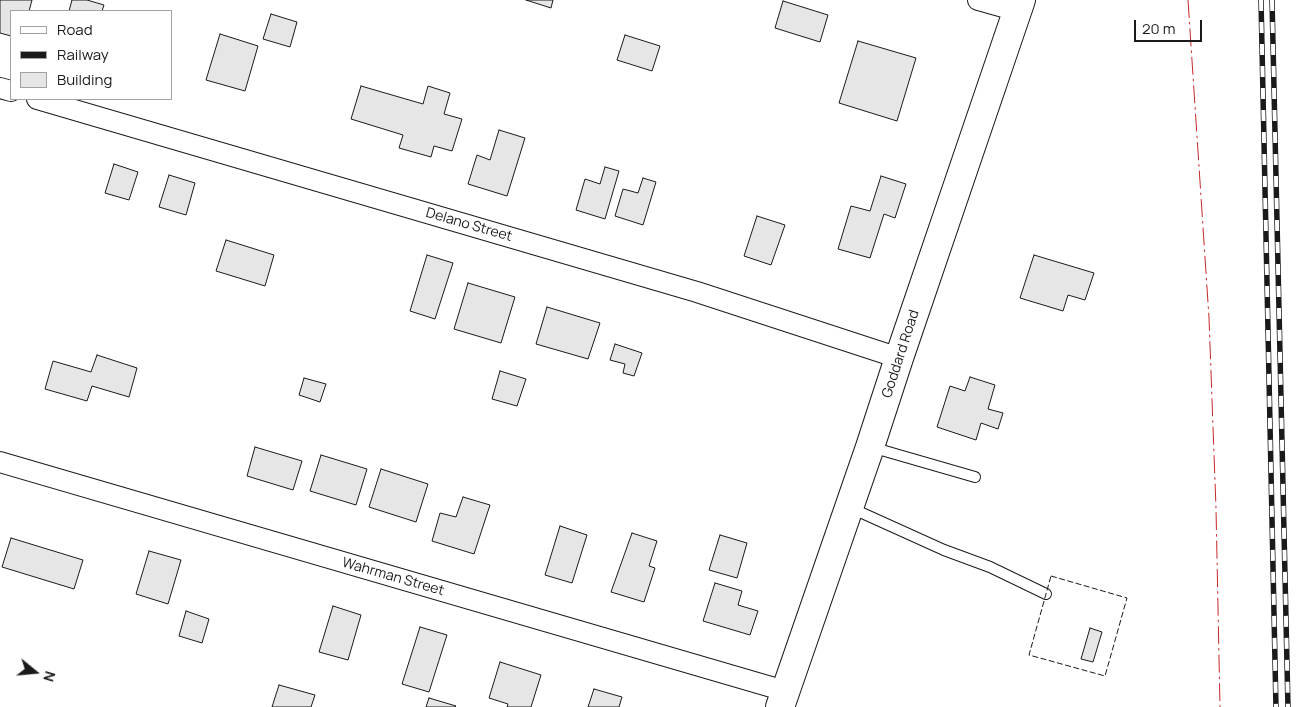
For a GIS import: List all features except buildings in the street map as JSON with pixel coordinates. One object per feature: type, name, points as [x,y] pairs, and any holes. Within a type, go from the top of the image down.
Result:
[{"type":"main road","name":"Goddard Road","points":[[782,699],[850,507],[898,358],[1019,6]]},
{"type":"street","points":[[978,0],[1019,6]]},
{"type":"street","name":"Delano Street","points":[[40,100],[697,292],[898,358]]},
{"type":"street","name":"Wahrman Street","points":[[0,462],[782,699]]},
{"type":"lane","points":[[870,447],[975,477]]},
{"type":"lane","points":[[850,507],[1046,594]]},
{"type":"railway","points":[[1261,0],[1276,707]]},
{"type":"railway","points":[[1272,0],[1288,707]]},
{"type":"fence","points":[[1051,576],[1127,598],[1105,676],[1029,655],[1051,576]]},
{"type":"power","points":[[1188,0],[1209,318],[1216,508],[1220,707]]}]
